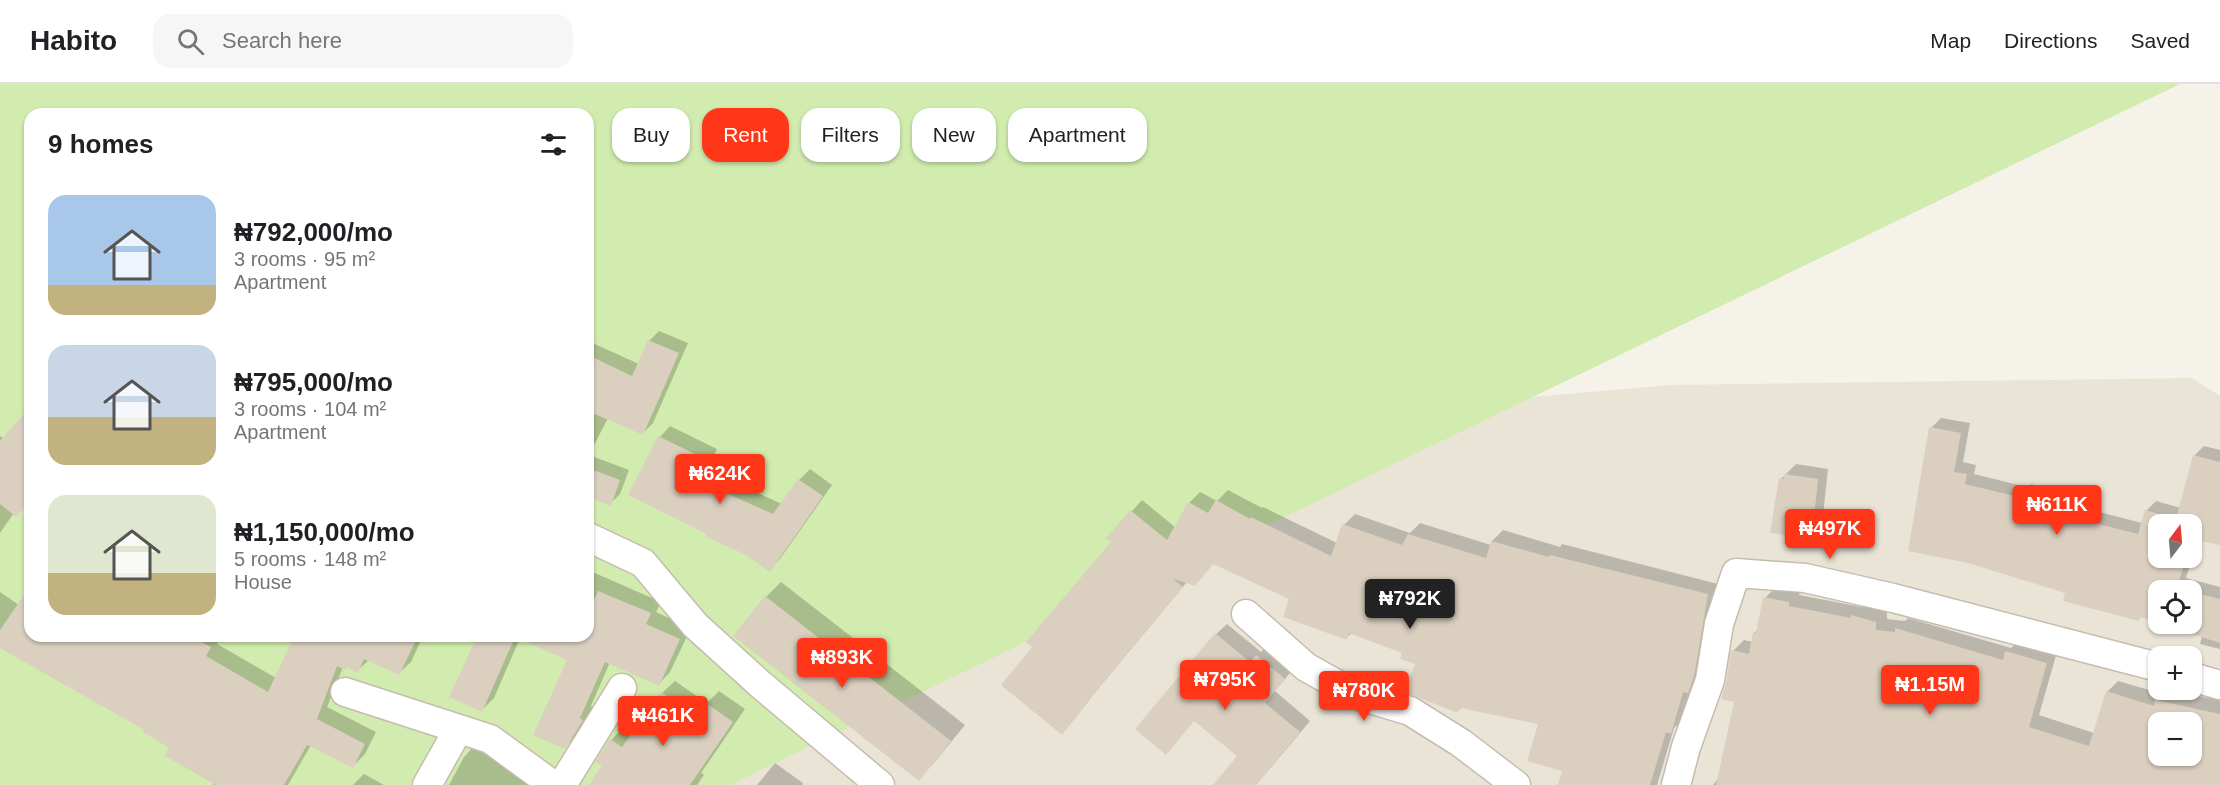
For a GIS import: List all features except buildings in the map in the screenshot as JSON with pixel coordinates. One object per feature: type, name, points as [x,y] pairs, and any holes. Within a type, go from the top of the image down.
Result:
[{"type":"street","points":[[594,540],[643,564],[695,625],[760,684],[880,785]]},
{"type":"street","points":[[1676,785],[1686,747],[1710,680],[1719,624],[1736,573],[1805,578],[1893,598],[2148,664]]},
{"type":"street","points":[[1246,614],[1306,666],[1354,694],[1410,711],[1461,743],[1516,785]]},
{"type":"street","points":[[2202,680],[2220,686]]},
{"type":"street","points":[[562,785],[622,688]]},
{"type":"street","points":[[345,692],[490,739],[553,785]]},
{"type":"street","points":[[427,785],[458,730]]},
{"type":"shaded area","points":[[2192,378],[2220,396],[2220,785],[0,785],[29,642],[594,642],[594,633],[1062,438],[1670,385]]},
{"type":"green space","points":[[0,84],[2180,84],[730,785],[0,785]]}]
